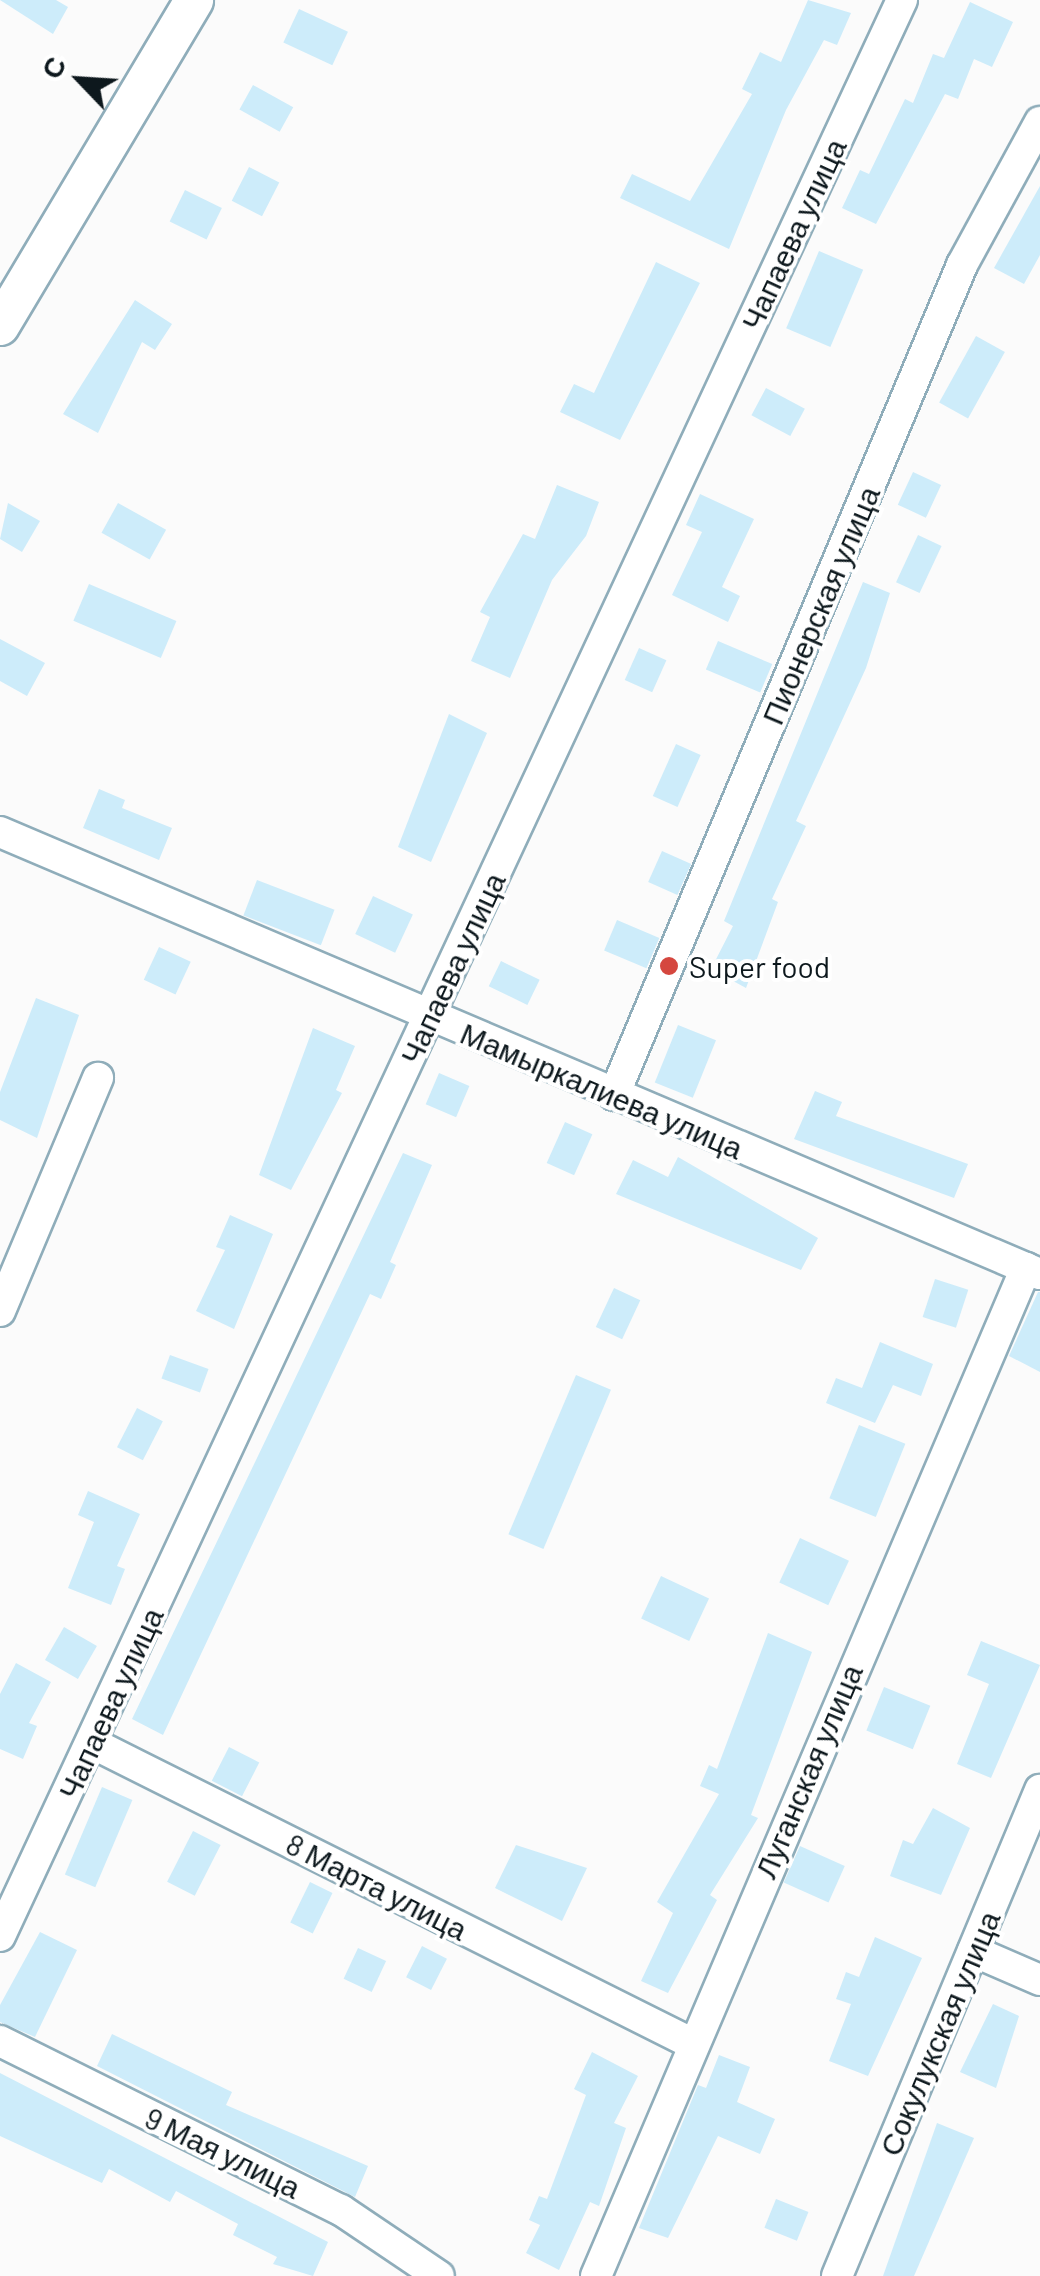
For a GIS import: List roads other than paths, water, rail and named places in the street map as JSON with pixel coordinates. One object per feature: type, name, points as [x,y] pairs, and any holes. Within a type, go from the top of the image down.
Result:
[{"type":"main road","points":[[0,326],[194,0]]},
{"type":"street","name":"Чапаева улица","points":[[0,1936],[7,1902],[92,1743],[902,0]]},
{"type":"street","name":"Пионерская улица","points":[[614,1094],[962,265],[1040,122]]},
{"type":"street","name":"Мамыркалиева улица","points":[[0,832],[1033,1271]]},
{"type":"street","points":[[0,1310],[98,1078]]},
{"type":"street","name":"Луганская улица","points":[[596,2276],[690,2043],[1033,1271]]},
{"type":"street","name":"8 Марта улица","points":[[92,1743],[690,2043]]},
{"type":"street","name":"Сокулукская улица","points":[[837,2276],[1040,1790]]},
{"type":"street","points":[[974,1951],[1040,1980]]},
{"type":"street","name":"9 Мая улица","points":[[0,2041],[340,2210],[439,2276]]},
{"type":"place","name":"Super food","points":[[669,966]]}]
